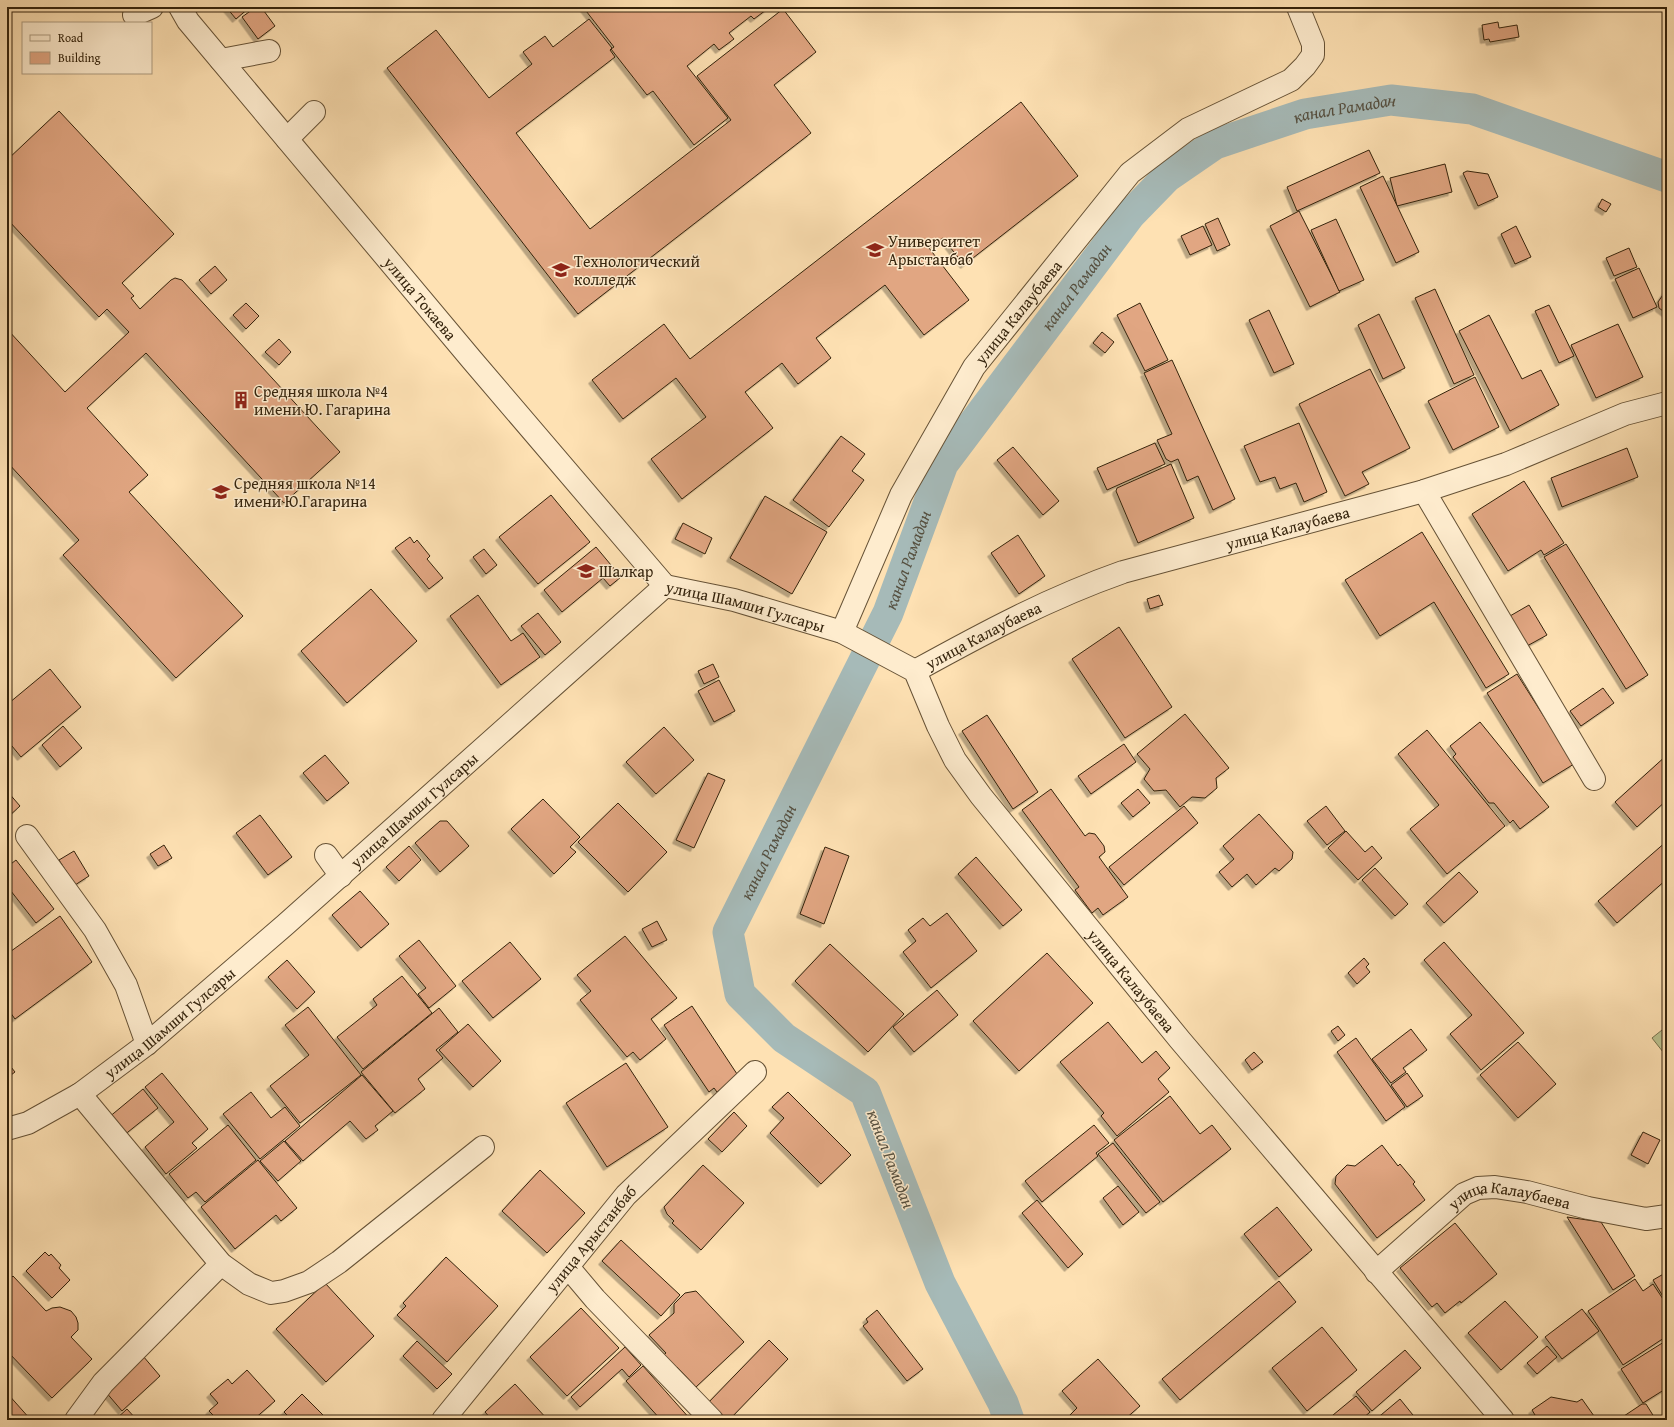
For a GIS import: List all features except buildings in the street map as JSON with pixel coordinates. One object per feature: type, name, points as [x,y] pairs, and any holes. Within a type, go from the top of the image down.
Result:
[{"type":"street","name":"улица Токаева","points":[[180,7],[188,21],[472,360],[665,586]]},
{"type":"street","name":"улица Калаубаева","points":[[1298,7],[1313,44],[1313,55],[1305,66],[1291,80],[1188,129],[1130,174],[974,367],[901,495],[844,633],[916,671],[938,726],[955,760],[981,796],[1180,1040],[1503,1420]]},
{"type":"street","points":[[221,60],[269,51]]},
{"type":"street","points":[[287,138],[314,112]]},
{"type":"street","name":"улица Калаубаева","points":[[916,671],[988,630],[1049,600],[1123,572],[1424,491],[1506,464],[1625,414],[1667,403]]},
{"type":"street","points":[[1424,491],[1594,779]]},
{"type":"street","name":"улица Шамши Гулсары","points":[[7,1129],[28,1122],[80,1094],[147,1044],[341,876],[665,586],[734,600],[844,633]]},
{"type":"street","points":[[27,836],[95,930],[126,985],[147,1044]]},
{"type":"street","points":[[326,855],[341,876]]},
{"type":"street","name":"улица Арыстанбаб","points":[[443,1420],[626,1195],[755,1072]]},
{"type":"street","points":[[80,1094],[221,1264],[249,1284],[271,1293],[284,1291],[309,1282],[339,1262],[483,1147]]},
{"type":"street","name":"улица Калаубаева","points":[[1376,1272],[1464,1194],[1478,1188],[1495,1187],[1527,1192],[1588,1208],[1646,1219],[1667,1216]]},
{"type":"street","points":[[76,1420],[103,1383],[221,1264]]},
{"type":"street","points":[[568,1267],[595,1299],[712,1420]]},
{"type":"green space","points":[[1667,1026],[1667,1057],[1652,1038]]},
{"type":"waterway","name":"канал Рамадан","points":[[1009,1420],[1003,1403],[940,1283],[865,1092],[784,1038],[740,994],[728,932],[888,613],[943,464],[1130,215],[1167,177],[1215,144],[1305,114],[1391,100],[1472,109],[1667,177]]},
{"type":"place","name":"Университет Арыстанбаб","points":[[875,250]]},
{"type":"place","name":"Технологический колледж","points":[[561,270]]},
{"type":"place","name":"Средняя школа №4 имени Ю. Гагарина","points":[[241,400]]},
{"type":"place","name":"Средняя школа №14 имени Ю.Гагарина","points":[[221,492]]},
{"type":"place","name":"Шалкар","points":[[586,571]]}]
